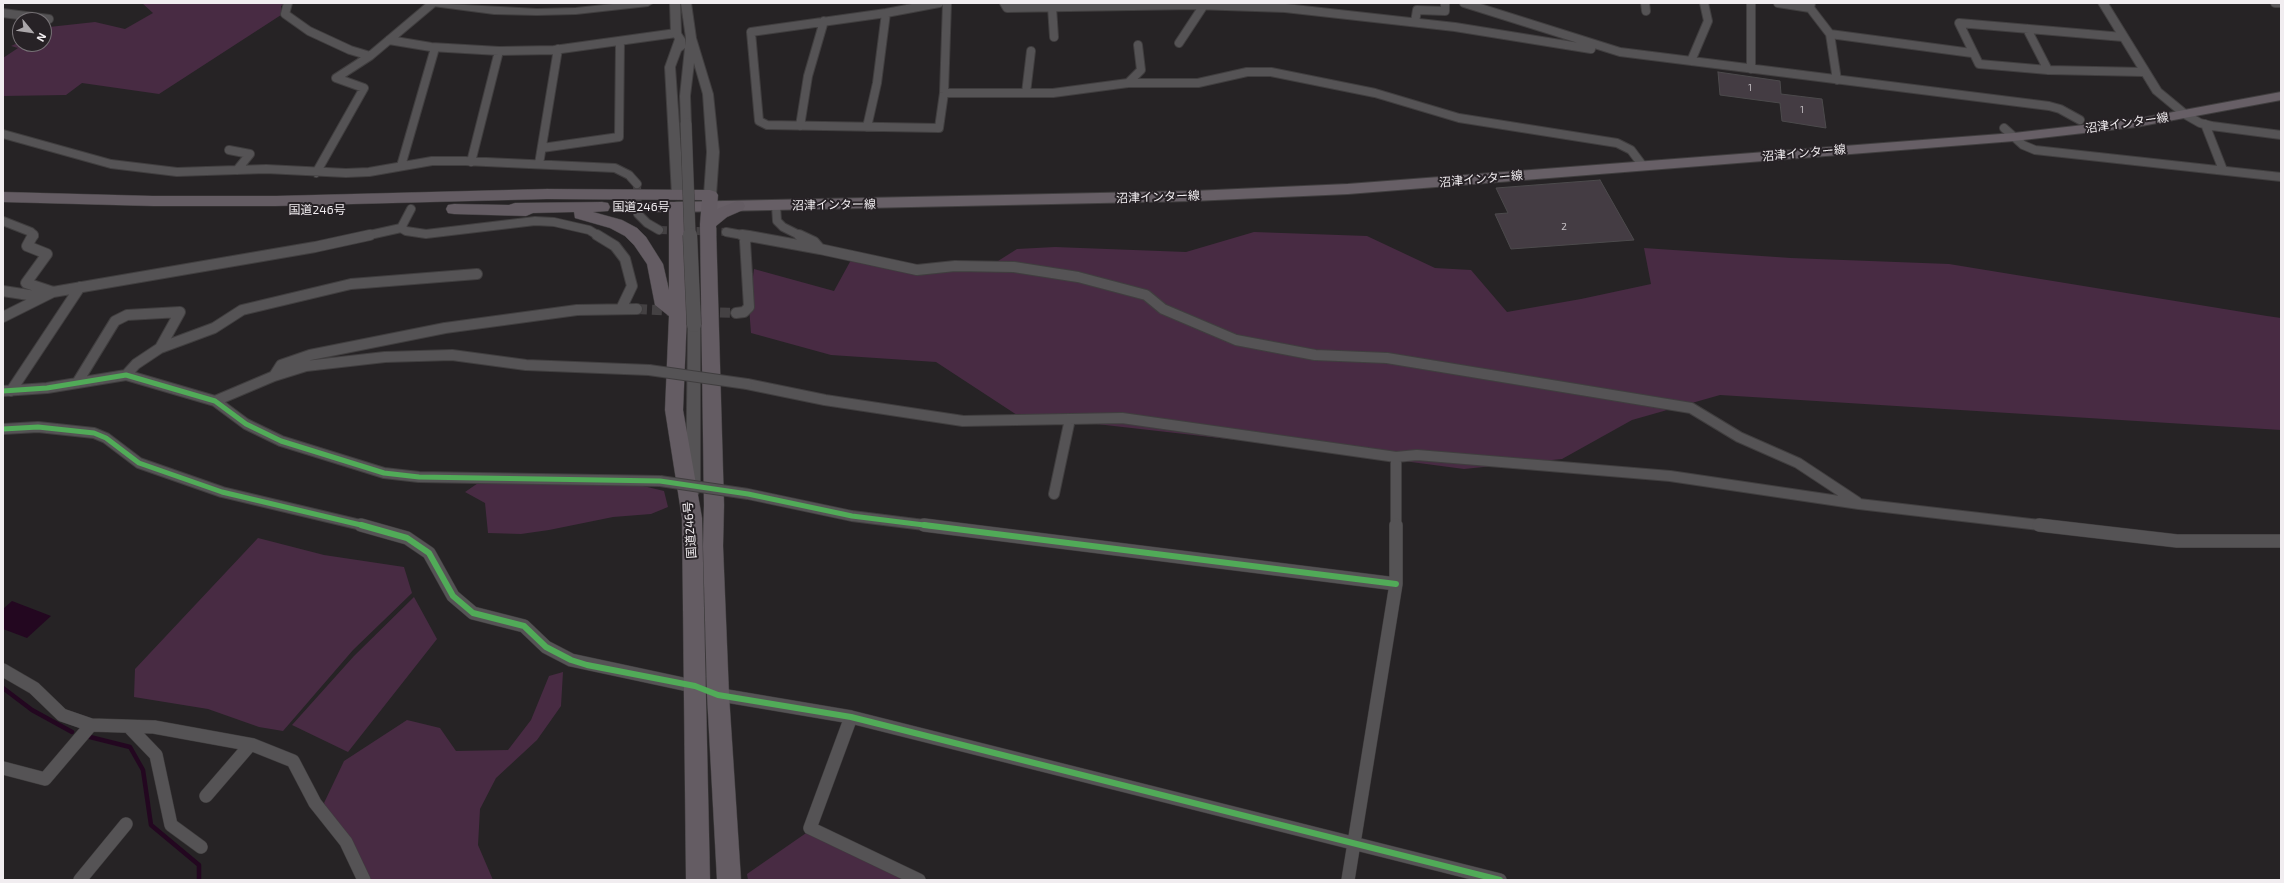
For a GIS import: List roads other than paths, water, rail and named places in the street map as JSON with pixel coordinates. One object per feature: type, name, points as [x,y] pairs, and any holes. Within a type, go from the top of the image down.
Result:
[{"type":"highway","name":"国道246号","points":[[3,197],[153,201],[276,201],[420,196],[677,201],[713,214],[713,546],[718,695],[729,880]]},
{"type":"highway","name":"国道246号","points":[[3,207],[200,211],[454,209],[677,201]]},
{"type":"highway","name":"国道246号","points":[[677,201],[678,314],[674,410],[692,518],[698,880]]},
{"type":"highway","points":[[713,214],[721,213],[737,206]]},
{"type":"highway","points":[[454,209],[568,212],[597,217],[616,224],[631,232],[651,256],[655,264],[664,305],[678,314]]},
{"type":"main road","name":"沼津インター線","points":[[2009,133],[2080,120],[2173,106],[2281,85]]},
{"type":"main road","name":"沼津インター線","points":[[737,206],[1193,196],[1299,192],[1640,161],[2129,124],[2186,115],[2281,96]]},
{"type":"main road","name":"沼津インター線","points":[[713,214],[1640,161]]},
{"type":"street","points":[[288,3],[285,14],[309,31],[350,50],[370,56]]},
{"type":"street","points":[[316,173],[364,88],[336,78],[370,56],[433,3],[494,11],[537,12],[576,11],[648,3]]},
{"type":"street","points":[[675,3],[682,37],[712,94],[713,214],[749,236],[820,249],[917,270],[955,266],[1014,267],[1078,277],[1146,295],[1163,309],[1236,340],[1315,355],[1387,358],[1691,408],[1739,437],[1798,463],[1859,504]]},
{"type":"street","points":[[686,3],[680,70],[685,96],[694,325],[692,518]]},
{"type":"street","points":[[939,3],[886,13],[751,32],[759,120],[767,125],[939,128],[944,93],[947,3]]},
{"type":"street","points":[[1004,3],[1007,8],[1204,5],[1285,8],[1415,22],[1455,27],[1581,49],[1620,52],[2049,106],[2060,109],[2080,120]]},
{"type":"street","points":[[1415,22],[1417,10],[1445,11],[1445,3]]},
{"type":"street","points":[[1464,3],[1489,7],[1620,52]]},
{"type":"street","points":[[1691,62],[1708,21],[1704,3]]},
{"type":"street","points":[[1751,3],[1751,69]]},
{"type":"street","points":[[1778,3],[1811,6],[1830,34],[1837,80]]},
{"type":"street","points":[[2103,3],[2143,72],[2156,91],[2173,106],[2186,115],[2205,124],[2281,135]]},
{"type":"street","points":[[2274,3],[2281,3]]},
{"type":"street","points":[[1179,43],[1204,5]]},
{"type":"street","points":[[1052,7],[1054,37]]},
{"type":"street","points":[[867,127],[877,83],[886,13]]},
{"type":"street","points":[[800,126],[808,76],[824,21]]},
{"type":"street","points":[[2122,37],[1959,23],[1972,53],[1979,64],[2048,70],[2143,72]]},
{"type":"street","points":[[2027,29],[2048,70]]},
{"type":"street","points":[[1830,34],[1972,53]]},
{"type":"street","points":[[390,40],[435,48],[499,51],[558,49],[682,37]]},
{"type":"street","points":[[677,201],[670,68],[682,37]]},
{"type":"street","points":[[542,148],[619,137],[620,42]]},
{"type":"street","points":[[1128,83],[1141,70],[1138,45]]},
{"type":"street","points":[[401,166],[435,48]]},
{"type":"street","points":[[539,164],[558,49]]},
{"type":"street","points":[[471,162],[499,51]]},
{"type":"street","points":[[1026,93],[1031,51]]},
{"type":"street","points":[[944,93],[1053,93],[1128,83],[1198,83],[1213,81],[1247,72],[1271,72],[1375,93],[1459,118],[1617,143],[1625,146],[1640,161]]},
{"type":"street","points":[[2205,124],[2223,170]]},
{"type":"street","points":[[2009,133],[2023,145],[2035,150],[2281,177]]},
{"type":"street","points":[[3,134],[111,164],[177,172],[237,170],[310,170],[316,173],[369,172],[432,161],[471,162],[615,168],[629,175],[637,184]]},
{"type":"street","points":[[229,150],[250,154],[237,170]]},
{"type":"street","points":[[776,206],[777,221],[783,227],[814,242],[820,249]]},
{"type":"street","points":[[3,317],[53,292],[315,247],[401,228],[411,209]]},
{"type":"street","points":[[638,214],[647,223],[659,230]]},
{"type":"street","points":[[3,221],[31,232],[34,236],[27,246],[47,254],[26,283],[53,292]]},
{"type":"street","points":[[401,228],[406,232],[426,234],[535,221],[554,222],[589,230],[615,246],[626,259],[632,286],[621,309]]},
{"type":"street","points":[[736,313],[744,312],[749,307],[745,241],[749,236]]},
{"type":"street","points":[[126,375],[136,364],[160,348],[214,328],[242,310],[351,284],[477,274]]},
{"type":"street","points":[[7,391],[80,288]]},
{"type":"street","points":[[3,291],[42,297]]},
{"type":"street","points":[[274,376],[281,364],[310,355],[446,328],[577,310],[637,309]]},
{"type":"street","points":[[77,383],[115,321],[127,315],[180,312],[160,348]]},
{"type":"street","points":[[694,351],[714,505]]},
{"type":"street","points":[[215,401],[274,376],[306,366],[385,357],[444,356],[526,365],[649,370],[747,384],[825,400],[963,421],[1122,418],[1396,457],[1417,455],[1670,476],[1859,504],[2177,541],[2281,541]]},
{"type":"street","points":[[7,391],[47,388],[126,375],[215,401],[246,424],[281,441],[384,473],[419,477],[660,481],[748,494],[852,516],[1396,584]]},
{"type":"street","points":[[1054,494],[1070,419]]},
{"type":"street","points":[[3,429],[38,427],[94,433],[106,438],[139,463],[222,492],[382,530],[407,538],[429,553],[453,596],[473,613],[524,626],[546,647],[571,660],[587,665],[695,686],[718,695],[851,717],[1355,842],[1500,880]]},
{"type":"street","points":[[1348,880],[1396,584],[1396,457]]},
{"type":"street","points":[[3,670],[34,688],[62,715],[90,725],[130,728],[154,727],[250,745],[293,761],[315,803],[346,842],[364,880]]},
{"type":"street","points":[[851,717],[810,828],[918,880]]},
{"type":"street","points":[[3,768],[45,779],[90,725]]},
{"type":"street","points":[[130,728],[156,755],[172,825],[201,847]]},
{"type":"street","points":[[206,796],[250,745]]},
{"type":"street","points":[[80,880],[126,824]]},
{"type":"waterway","points":[[3,688],[32,710],[72,732]]},
{"type":"waterway","points":[[90,737],[130,747],[143,770],[151,825],[199,865],[199,880]]},
{"type":"tunnel","points":[[637,184],[638,214]]},
{"type":"tunnel","points":[[659,230],[726,232]]},
{"type":"tunnel","points":[[637,309],[675,311]]},
{"type":"tunnel","points":[[705,312],[736,313]]}]
